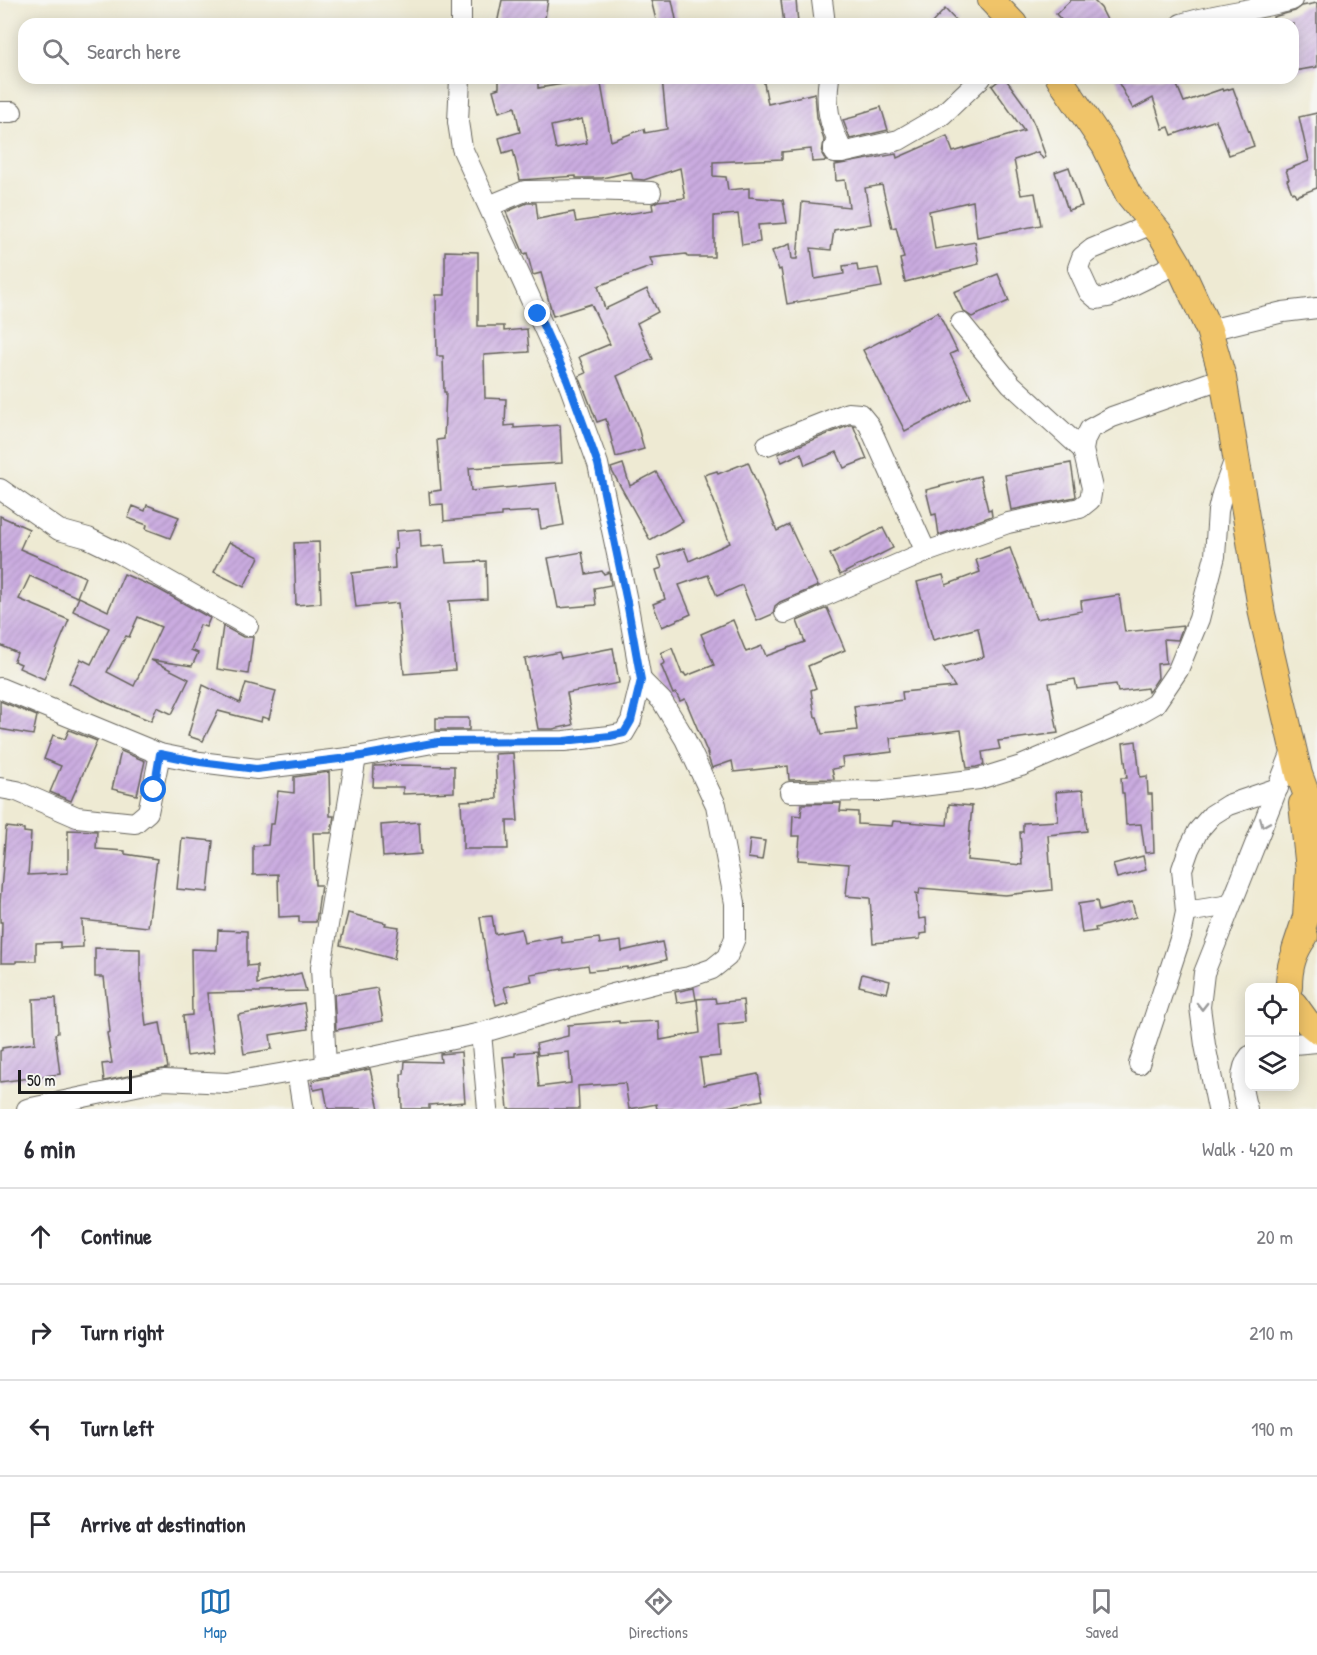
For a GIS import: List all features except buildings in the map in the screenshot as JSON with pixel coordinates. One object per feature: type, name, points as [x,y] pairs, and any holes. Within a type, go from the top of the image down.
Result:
[{"type":"main road","points":[[991,0],[1008,18]]},
{"type":"main road","points":[[1066,84],[1106,146],[1128,194],[1152,224],[1178,263],[1209,330],[1223,378],[1262,614],[1299,774],[1317,823]]},
{"type":"main road","points":[[1289,983],[1289,969],[1306,917],[1309,869],[1299,774]]},
{"type":"main road","points":[[1295,950],[1306,934],[1317,927]]},
{"type":"main road","points":[[1299,1011],[1317,1030]]},
{"type":"street","points":[[461,0],[461,18]]},
{"type":"street","points":[[822,0],[824,18]]},
{"type":"street","points":[[1199,18],[1292,0]]},
{"type":"street","points":[[0,688],[160,754],[256,769],[356,757],[438,742],[564,741],[624,733],[631,721],[641,680],[598,464],[567,379],[462,148],[458,122],[460,84]]},
{"type":"street","points":[[828,84],[826,97],[831,128],[841,148],[834,147],[834,153],[842,153],[899,140],[942,115],[975,84]]},
{"type":"street","points":[[489,206],[525,191],[651,192]]},
{"type":"street","points":[[1152,224],[1092,249],[1082,257],[1078,268],[1089,292],[1097,299],[1108,297],[1178,263]]},
{"type":"street","points":[[1209,330],[1283,312],[1317,308]]},
{"type":"street","points":[[961,323],[1011,384],[1083,450]]},
{"type":"street","points":[[785,613],[926,552],[1008,523],[1080,508],[1090,500],[1092,488],[1083,450],[1085,438],[1090,429],[1112,417],[1223,378]]},
{"type":"street","points":[[768,445],[848,413],[860,414],[869,425],[926,552]]},
{"type":"street","points":[[790,792],[881,791],[979,779],[1021,766],[1120,724],[1155,704],[1178,670],[1199,619],[1215,556],[1218,511],[1236,456]]},
{"type":"street","points":[[0,489],[59,530],[88,538],[119,553],[248,626]]},
{"type":"street","points":[[27,1109],[164,1080],[227,1083],[326,1066],[481,1033],[602,997],[689,977],[712,969],[727,957],[735,938],[735,903],[716,805],[685,739],[662,701],[641,680]]},
{"type":"street","points":[[1218,1109],[1200,1007],[1204,973],[1293,749]]},
{"type":"street","points":[[0,788],[17,791],[77,817],[135,823],[148,812],[160,754]]},
{"type":"street","points":[[326,1066],[321,967],[356,757]]},
{"type":"street","points":[[1139,1064],[1181,936],[1186,912],[1182,869],[1198,831],[1212,815],[1228,805],[1278,788]]},
{"type":"street","points":[[1186,912],[1230,905]]},
{"type":"street","points":[[481,1033],[488,1109]]},
{"type":"street","points":[[1299,1044],[1317,1042]]},
{"type":"street","points":[[1245,1062],[1242,1078],[1247,1109]]},
{"type":"street","points":[[297,1071],[303,1109]]},
{"type":"route","points":[[154,790],[160,754],[256,769],[356,757],[438,742],[564,741],[624,733],[631,721],[641,680],[627,602],[598,464],[567,379],[538,314]]}]
